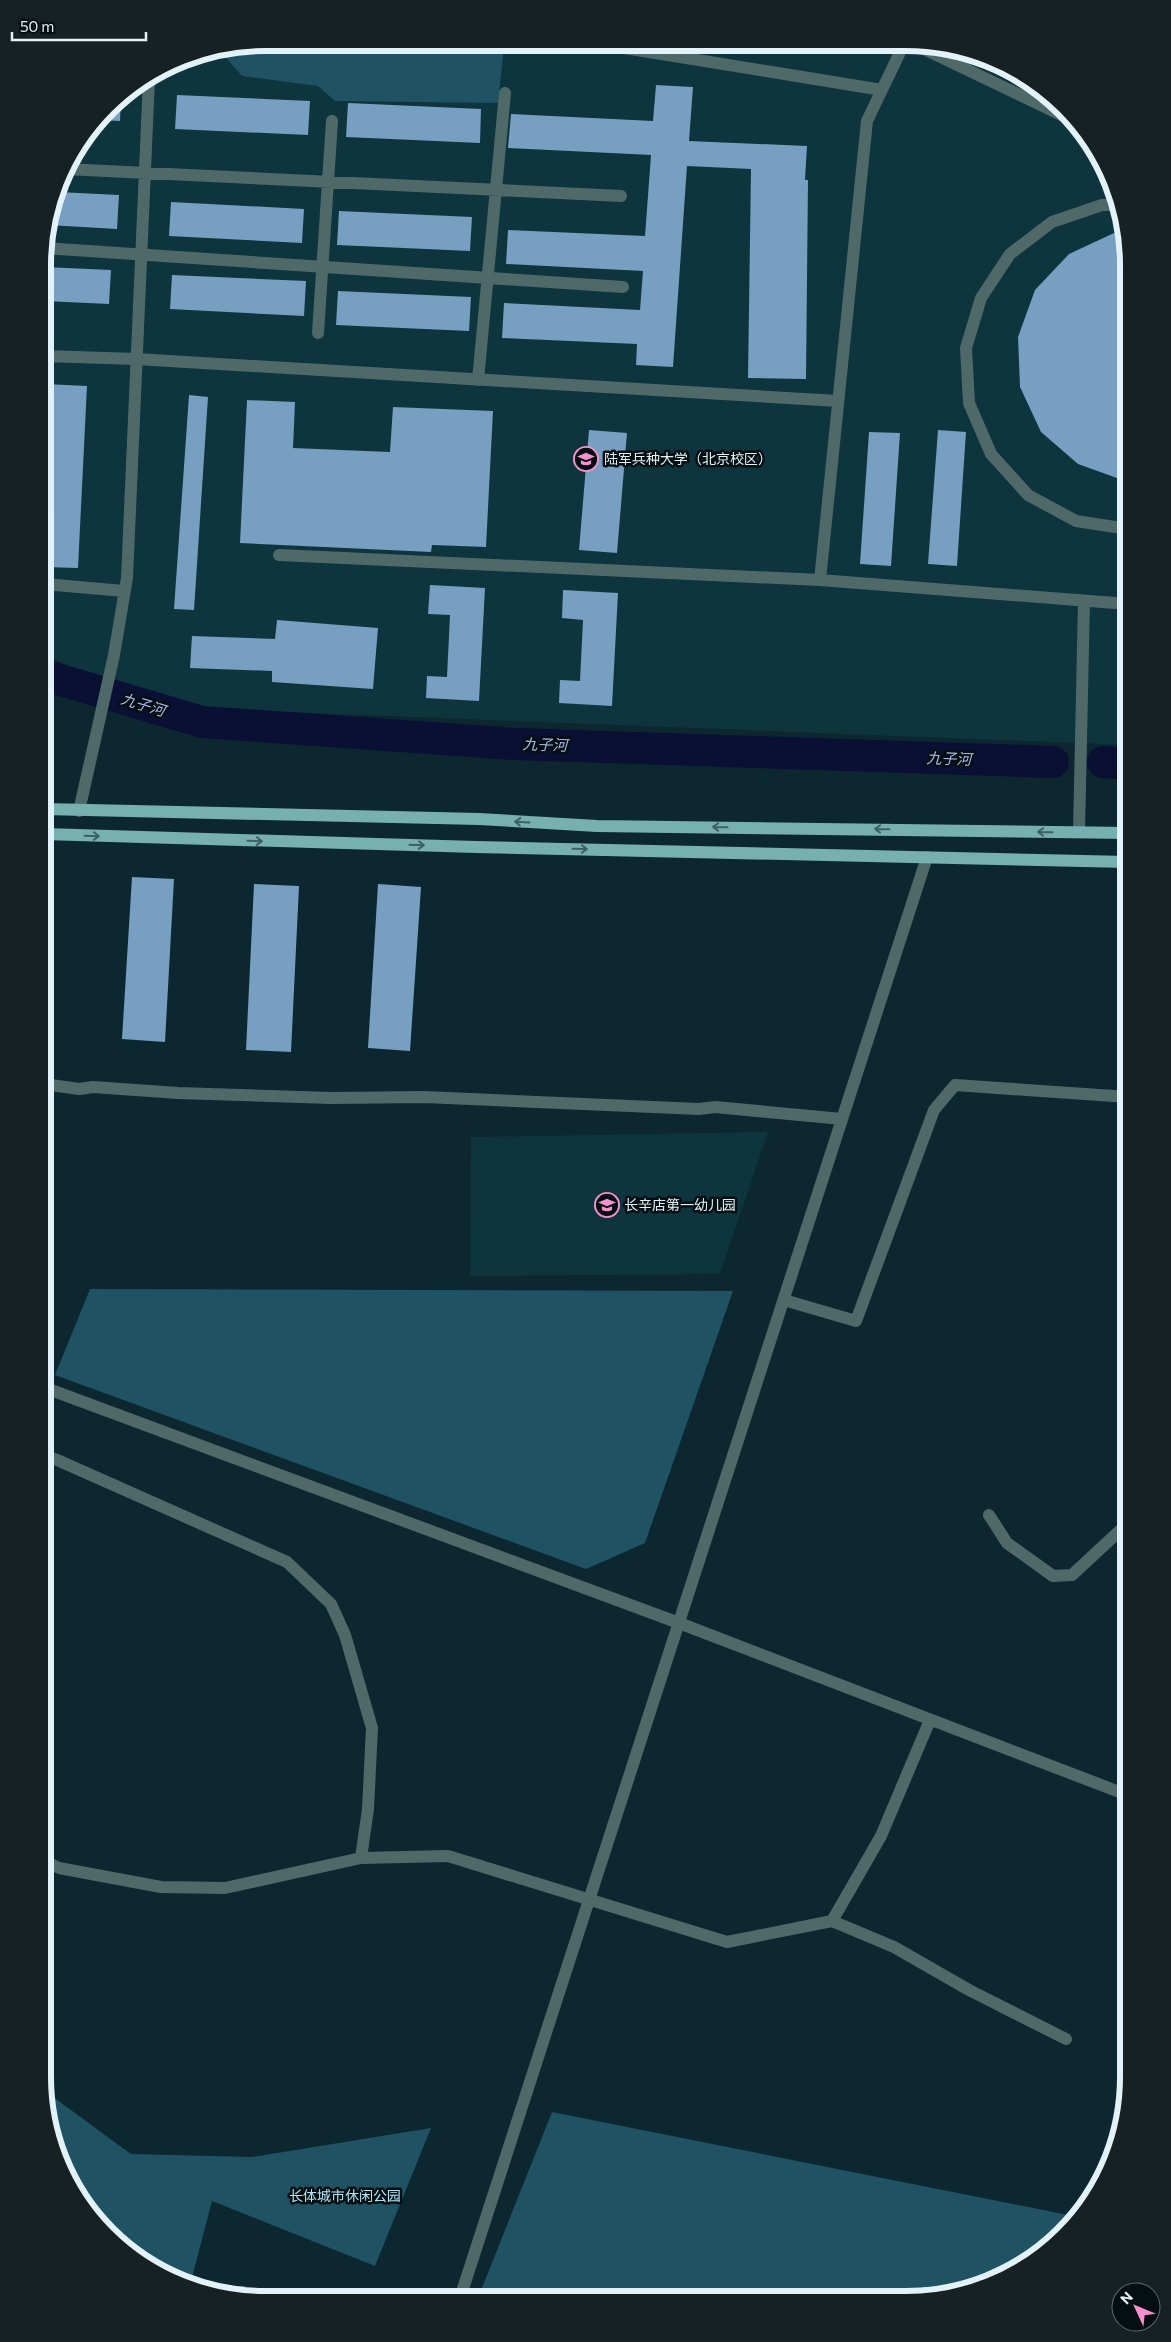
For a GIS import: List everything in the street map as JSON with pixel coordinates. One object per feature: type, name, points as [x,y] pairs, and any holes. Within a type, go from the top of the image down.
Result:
[{"type":"main road","points":[[51,809],[479,819],[597,826],[1120,833]]},
{"type":"main road","points":[[51,834],[457,847],[1120,862]]},
{"type":"street","points":[[643,51],[882,90]]},
{"type":"street","points":[[820,580],[867,121],[901,51]]},
{"type":"street","points":[[935,53],[1054,111]]},
{"type":"street","points":[[79,811],[114,655],[124,591],[149,85]]},
{"type":"street","points":[[478,380],[505,93]]},
{"type":"street","points":[[318,334],[332,121]]},
{"type":"street","points":[[73,169],[621,196]]},
{"type":"street","points":[[1111,205],[1102,205],[1052,222],[1010,254],[981,298],[966,348],[969,403],[991,454],[1028,495],[1076,521],[1120,528]]},
{"type":"street","points":[[52,249],[623,287]]},
{"type":"street","points":[[51,356],[136,359],[838,402]]},
{"type":"street","points":[[279,555],[820,580],[1120,603]]},
{"type":"street","points":[[51,585],[124,591]]},
{"type":"street","points":[[1079,832],[1084,601]]},
{"type":"street","points":[[462,2291],[927,857]]},
{"type":"street","points":[[784,1300],[856,1321],[934,1110],[955,1084],[1120,1096]]},
{"type":"street","points":[[51,1085],[79,1089],[93,1087],[178,1094],[331,1098],[424,1097],[699,1109],[715,1106],[842,1119]]},
{"type":"street","points":[[51,1390],[679,1623],[1120,1792]]},
{"type":"street","points":[[51,1458],[287,1562],[331,1604],[345,1635],[372,1728],[368,1809],[361,1858]]},
{"type":"street","points":[[989,1515],[1007,1542],[1054,1576],[1072,1575],[1120,1530]]},
{"type":"street","points":[[832,1921],[881,1836],[930,1720]]},
{"type":"street","points":[[51,1864],[59,1868],[161,1887],[225,1888],[361,1858],[448,1856],[727,1942],[832,1921],[894,1947],[969,1990],[1066,2039]]},
{"type":"shaded area","name":"陆军兵种大学（北京校区）","points":[[265,51],[906,51],[934,53],[975,63],[1001,73],[1025,87],[1047,104],[1067,124],[1084,146],[1098,170],[1116,223],[1120,265],[1120,745],[209,709],[70,667],[51,658],[51,265],[55,223],[73,170],[95,135],[124,104],[146,87],[170,73],[223,55]]},
{"type":"shaded area","name":"长辛店第一幼儿园","points":[[768,1132],[720,1274],[470,1276],[471,1137]]},
{"type":"green space","points":[[265,51],[504,51],[498,103],[335,101],[318,86],[242,76],[223,55]]},
{"type":"green space","points":[[90,1289],[733,1291],[645,1543],[586,1569],[55,1375]]},
{"type":"green space","name":"长体城市休闲公园","points":[[52,2096],[131,2154],[252,2157],[431,2128],[375,2266],[212,2201],[192,2277],[170,2269],[146,2255],[124,2238],[104,2218],[87,2196],[73,2172],[63,2146],[55,2119]]},
{"type":"green space","points":[[552,2112],[1069,2215],[1036,2247],[1001,2269],[975,2279],[934,2289],[906,2291],[481,2291]]},
{"type":"building","points":[[656,85],[693,87],[689,141],[807,146],[805,180],[808,180],[806,379],[748,378],[751,169],[687,166],[673,367],[636,365],[637,344],[502,338],[504,303],[640,310],[643,271],[506,264],[508,230],[645,236],[651,155],[508,148],[511,114],[653,121]]},
{"type":"building","points":[[177,95],[310,101],[308,135],[175,129]]},
{"type":"building","points":[[348,103],[481,109],[480,143],[346,137]]},
{"type":"building","points":[[121,107],[120,121],[108,120]]},
{"type":"building","points":[[64,192],[119,195],[117,229],[55,225]]},
{"type":"building","points":[[171,202],[304,209],[302,243],[169,236]]},
{"type":"building","points":[[339,211],[472,217],[470,251],[337,245]]},
{"type":"building","points":[[1117,233],[1120,265],[1120,479],[1078,464],[1041,432],[1020,387],[1018,337],[1035,290],[1069,254]]},
{"type":"building","points":[[51,267],[111,270],[109,304],[51,301]]},
{"type":"building","points":[[172,275],[306,281],[304,316],[170,309]]},
{"type":"building","points":[[338,291],[471,297],[469,331],[336,325]]},
{"type":"building","points":[[51,384],[87,386],[78,568],[51,567]]},
{"type":"building","points":[[189,395],[208,397],[194,610],[174,609]]},
{"type":"building","points":[[247,400],[295,402],[293,448],[390,452],[393,407],[493,411],[486,547],[432,545],[431,552],[240,543]]},
{"type":"building","points":[[589,430],[627,433],[617,553],[579,550]]},
{"type":"building","points":[[938,430],[966,432],[957,566],[928,564]]},
{"type":"building","points":[[869,432],[900,433],[891,566],[860,564]]},
{"type":"building","points":[[430,585],[485,588],[479,701],[426,698],[427,676],[447,677],[450,615],[428,614]]},
{"type":"building","points":[[563,590],[618,593],[612,706],[559,703],[560,680],[580,681],[583,620],[562,618]]},
{"type":"building","points":[[277,620],[378,628],[373,689],[272,682],[272,671],[190,668],[192,636],[275,639]]},
{"type":"building","points":[[132,877],[174,879],[165,1042],[122,1039]]},
{"type":"building","points":[[254,884],[299,886],[291,1052],[246,1050]]},
{"type":"building","points":[[378,884],[421,887],[410,1051],[368,1048]]},
{"type":"waterway","name":"九子河","points":[[51,677],[202,722],[515,744],[1053,762]]},
{"type":"waterway","name":"九子河","points":[[1103,762],[1120,763]]},
{"type":"place","name":"陆军兵种大学（北京校区）","points":[[586,459]]},
{"type":"place","name":"长辛店第一幼儿园","points":[[607,1205]]}]
